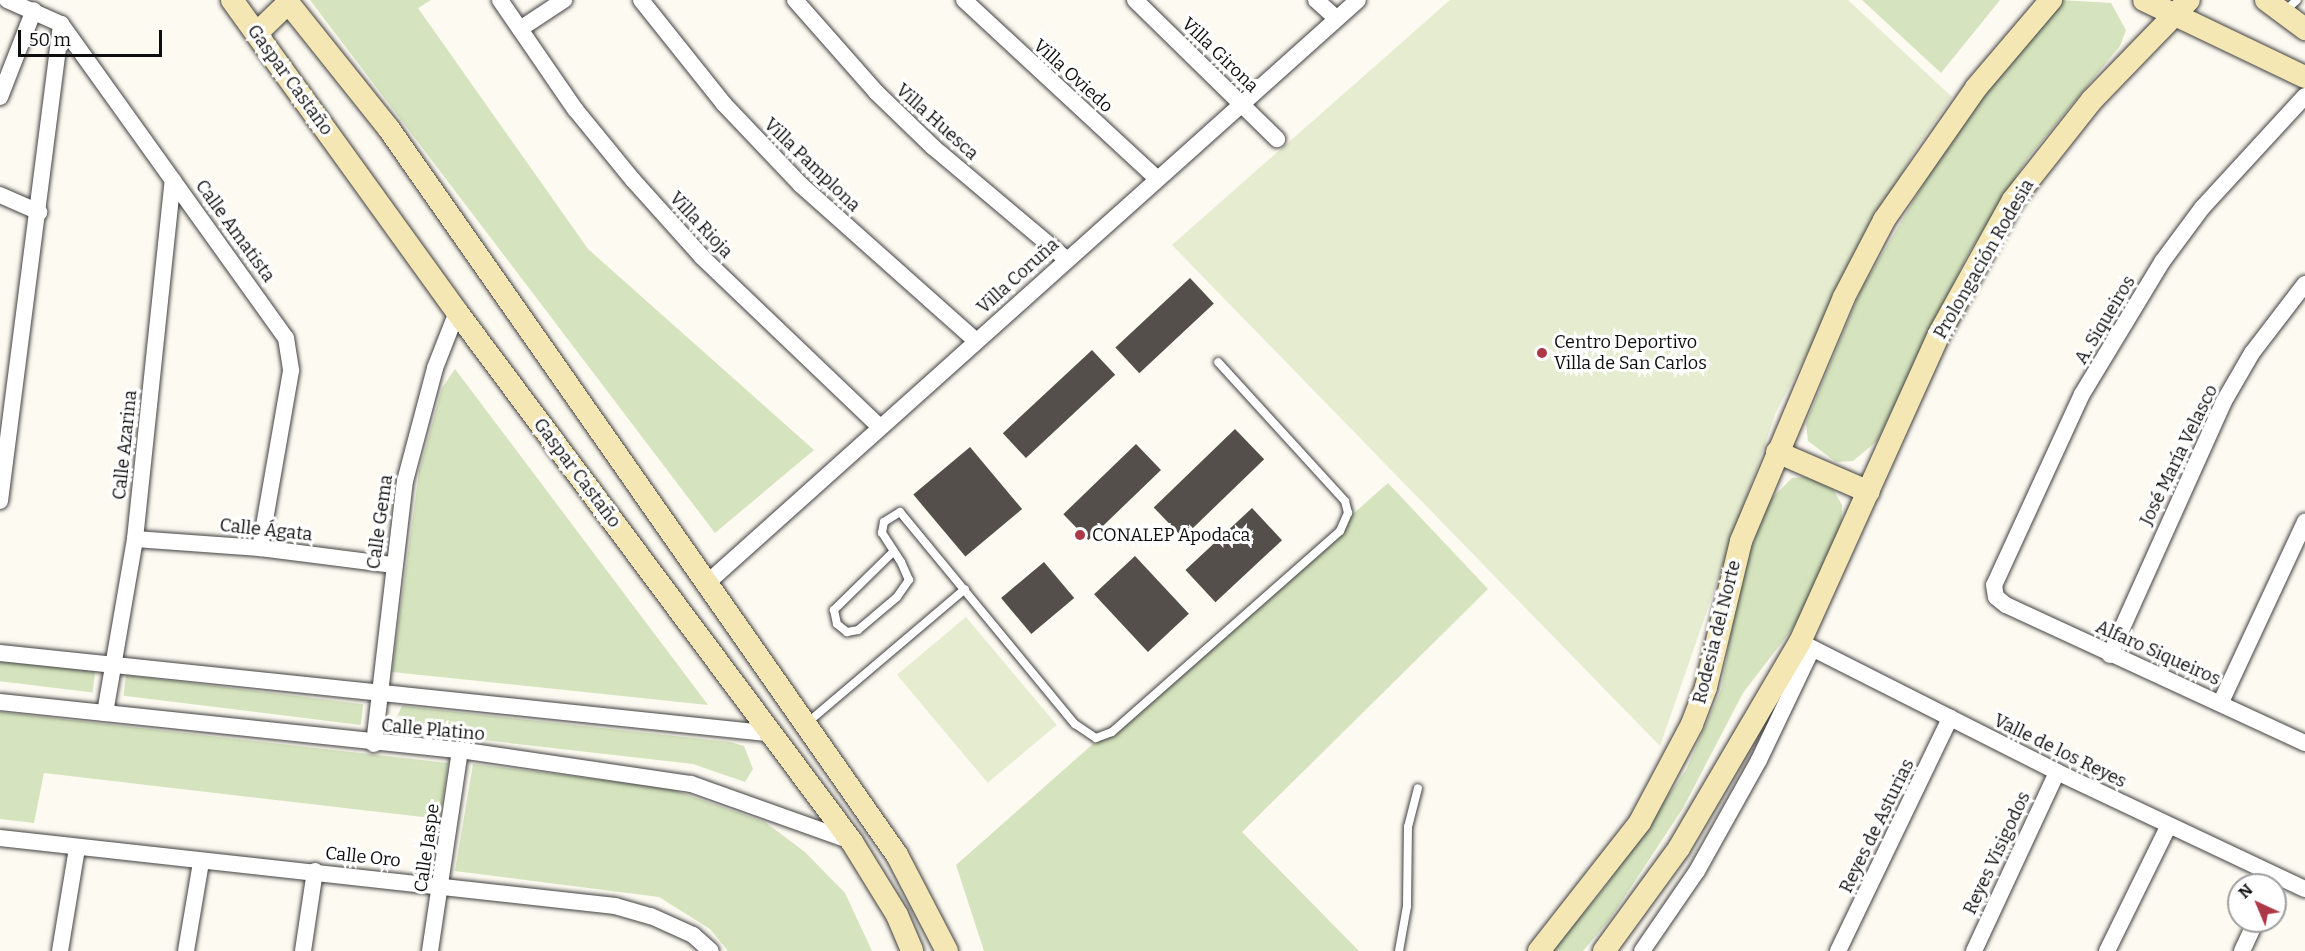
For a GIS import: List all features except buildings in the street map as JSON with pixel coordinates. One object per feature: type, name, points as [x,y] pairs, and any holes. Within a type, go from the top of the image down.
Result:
[{"type":"street","name":"Calle Amatista","points":[[6,0],[34,10],[61,24],[286,338],[291,371],[260,548]]},
{"type":"street","name":"Gaspar Castaño","points":[[232,0],[457,312],[774,734],[852,842],[892,906],[912,951]]},
{"type":"street","name":"Villa Rioja","points":[[500,0],[575,109],[671,223],[879,425]]},
{"type":"street","points":[[520,29],[564,0]]},
{"type":"street","name":"Villa Pamplona","points":[[641,0],[723,104],[801,185],[975,340]]},
{"type":"street","name":"Villa Huesca","points":[[795,0],[908,123],[1066,259]]},
{"type":"street","name":"Villa Oviedo","points":[[964,0],[1157,179]]},
{"type":"street","name":"Villa Girona","points":[[1135,0],[1277,139]]},
{"type":"street","points":[[1316,0],[1337,19]]},
{"type":"street","name":"Villa Coruña","points":[[706,584],[879,425],[1358,0]]},
{"type":"street","points":[[1642,951],[1697,871],[1759,760],[1869,492],[1777,452],[1844,297],[1884,220],[1976,88],[2051,0]]},
{"type":"street","points":[[2144,0],[2172,16],[2214,31],[2305,77]]},
{"type":"street","name":"Prolongación Rodesia","points":[[1869,492],[1939,334],[2013,200],[2092,99],[2189,0]]},
{"type":"street","points":[[257,33],[287,2],[388,129],[897,855],[947,951]]},
{"type":"street","points":[[2282,5],[2305,29]]},
{"type":"street","points":[[0,97],[34,10]]},
{"type":"street","points":[[0,501],[3,453],[39,212],[61,24]]},
{"type":"street","name":"A. Siqueiros","points":[[1996,597],[1994,585],[2082,394],[2162,262],[2202,208],[2305,96]]},
{"type":"street","name":"Calle Azarina","points":[[105,712],[135,539],[173,180]]},
{"type":"street","points":[[0,195],[39,212]]},
{"type":"street","name":"José María Velasco","points":[[2110,655],[2223,403],[2252,353],[2305,284]]},
{"type":"street","name":"Calle Gema","points":[[374,744],[382,696],[392,565],[419,423],[457,312]]},
{"type":"street","name":"Rodesia del Norte","points":[[1539,951],[1640,822],[1692,724],[1706,687],[1741,542],[1777,452]]},
{"type":"street","points":[[2221,702],[2305,522]]},
{"type":"street","name":"Calle Ágata","points":[[135,539],[260,548],[392,565]]},
{"type":"street","name":"Alfaro Siqueiros","points":[[1996,597],[2110,655],[2221,702],[2305,743]]},
{"type":"street","points":[[1604,951],[1679,848],[1806,645]]},
{"type":"street","name":"Valle de los Reyes","points":[[1806,645],[2262,873]]},
{"type":"street","name":"Calle Platino","points":[[0,652],[114,663],[382,696],[774,734]]},
{"type":"street","name":"Calle Platino","points":[[0,702],[374,744],[460,750],[691,784],[852,842]]},
{"type":"street","name":"Reyes de Asturias","points":[[1838,951],[1950,718]]},
{"type":"street","name":"Calle Jaspe","points":[[430,951],[442,885],[460,750]]},
{"type":"street","name":"Reyes Visigodos","points":[[1974,951],[2057,772]]},
{"type":"street","points":[[2108,951],[2169,825]]},
{"type":"street","name":"Calle Oro","points":[[0,838],[201,862],[315,871],[442,885],[615,906],[651,916],[693,936],[711,951]]},
{"type":"street","points":[[60,951],[77,848]]},
{"type":"street","points":[[186,951],[201,862]]},
{"type":"street","points":[[303,951],[315,871]]},
{"type":"street","name":"Valle de los Reyes","points":[[2287,884],[2305,889]]},
{"type":"street","points":[[2242,951],[2250,933]]},
{"type":"lane","points":[[893,552],[834,610],[837,624],[847,632],[858,630],[909,580],[893,552],[882,533],[884,522],[900,512],[1075,724],[1096,738],[1112,732],[1340,531],[1348,513],[1345,501],[1218,362]]},
{"type":"lane","points":[[805,725],[965,589]]},
{"type":"lane","points":[[1399,951],[1407,906],[1408,827],[1418,788]]},
{"type":"green space","points":[[310,0],[431,0],[418,8],[588,249],[814,450],[715,533]]},
{"type":"green space","name":"Centro Deportivo Villa de San Carlos","points":[[1450,0],[1848,0],[1952,97],[1914,151],[1776,412],[1660,746],[1172,245]]},
{"type":"green space","points":[[1862,0],[2000,0],[1941,73]]},
{"type":"green space","points":[[2060,0],[2111,3],[2126,30],[2120,46],[2027,159],[1967,256],[1877,441],[1853,461],[1836,462],[1808,441],[1806,423],[1861,290],[1957,127]]},
{"type":"green space","points":[[455,369],[708,705],[392,672],[419,472],[442,388]]},
{"type":"green space","points":[[1806,477],[1833,489],[1842,505],[1841,529],[1796,624],[1743,693],[1683,808],[1610,919],[1583,951],[1551,951],[1602,891],[1686,770],[1721,690],[1739,583],[1768,502],[1792,478]]},
{"type":"green space","points":[[1388,483],[1488,589],[1242,832],[1359,951],[984,951],[956,865]]},
{"type":"green space","points":[[966,617],[1057,725],[988,783],[897,675]]},
{"type":"green space","points":[[0,659],[95,671],[93,693],[0,681]]},
{"type":"green space","points":[[126,675],[363,704],[361,725],[123,696]]},
{"type":"green space","points":[[402,706],[730,742],[744,746],[753,769],[745,782],[693,764],[404,731],[395,721]]},
{"type":"green space","points":[[0,712],[448,763],[440,819],[44,773],[34,823],[0,819]]},
{"type":"green space","points":[[473,764],[668,788],[765,822],[805,852],[845,893],[872,951],[728,951],[710,929],[659,897],[455,871]]},
{"type":"place","name":"Centro Deportivo Villa de San Carlos","points":[[1542,353]]},
{"type":"place","name":"CONALEP Apodaca","points":[[1080,535]]}]
